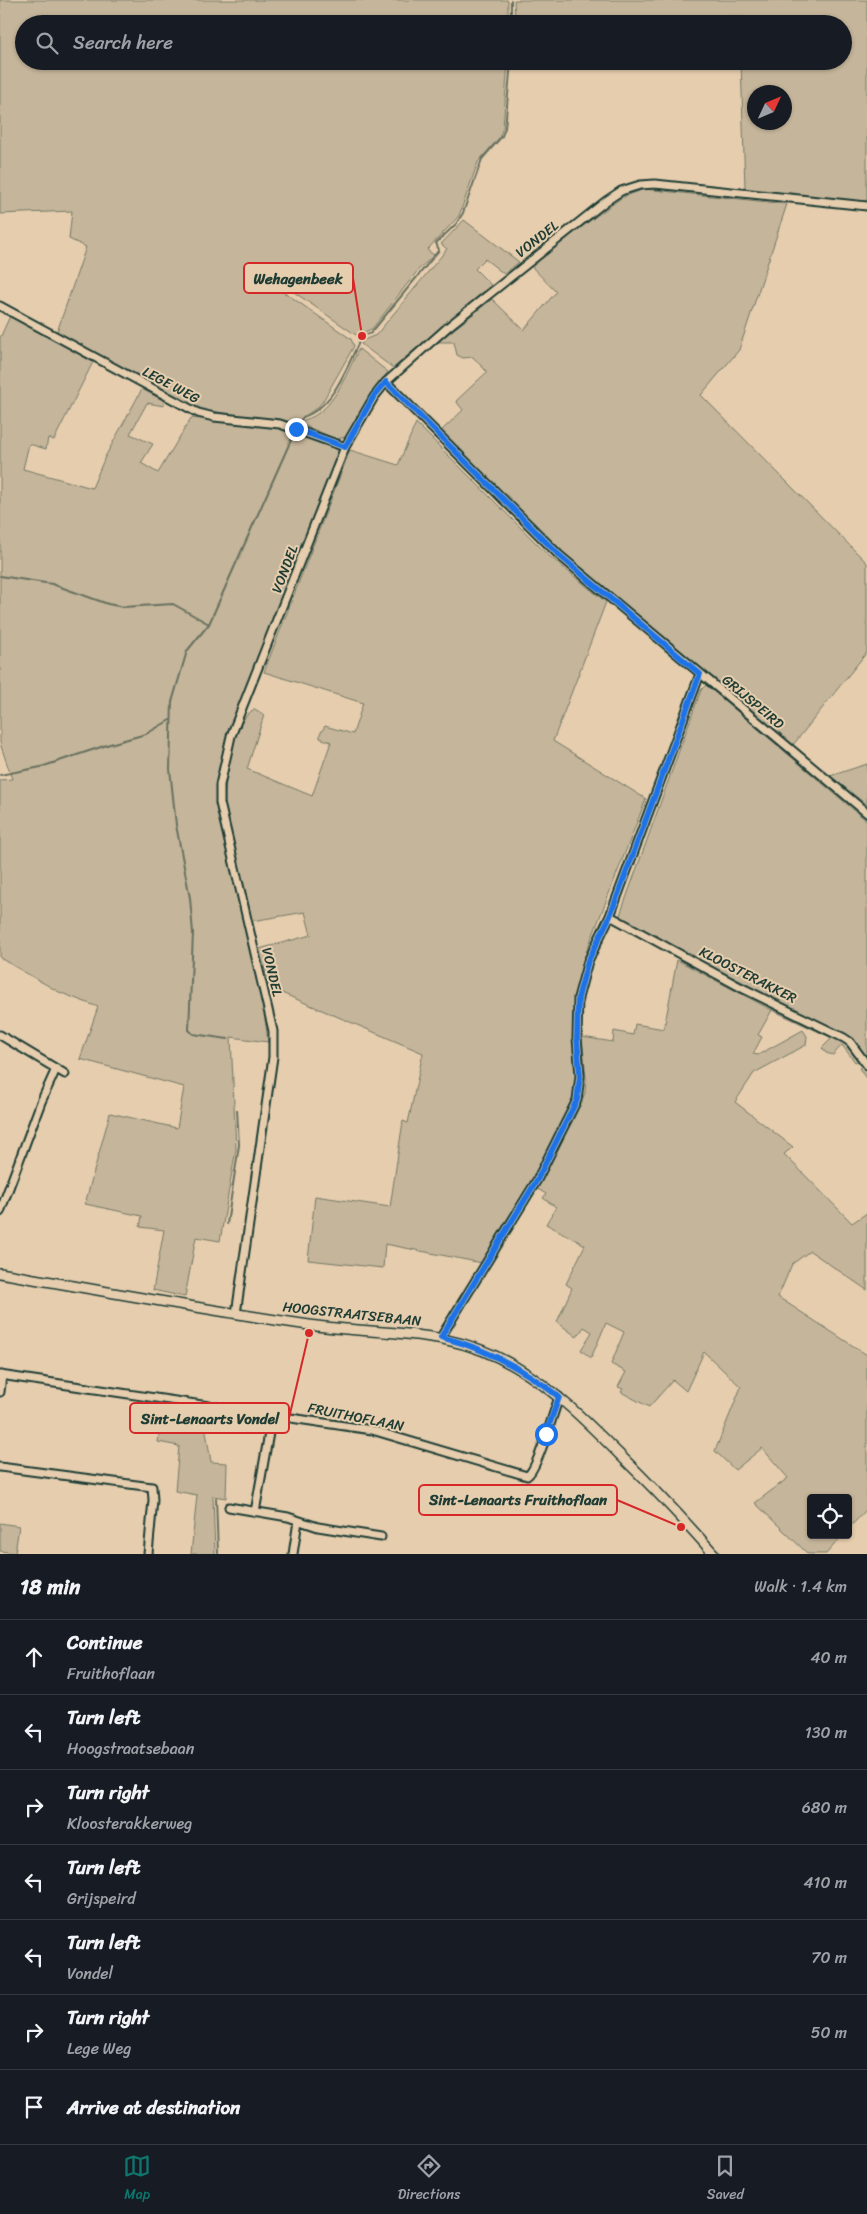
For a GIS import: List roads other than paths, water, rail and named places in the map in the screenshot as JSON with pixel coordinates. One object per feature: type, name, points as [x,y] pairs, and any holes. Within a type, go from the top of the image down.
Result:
[{"type":"main road","name":"HOOGSTRAATSEBAAN","points":[[0,1273],[316,1326],[441,1337],[485,1351],[515,1366],[559,1397],[586,1420],[653,1487],[714,1554]]},
{"type":"street","name":"VONDEL","points":[[236,1314],[273,1057],[273,1031],[229,849],[220,804],[220,785],[231,736],[345,447],[374,396],[386,382],[449,326],[540,252],[621,191],[640,185],[655,184],[867,206]]},
{"type":"street","name":"LEGE WEG","points":[[0,306],[198,413],[214,417],[280,424],[345,447]]},
{"type":"street","name":"GRIJSPEIRD","points":[[386,382],[559,555],[867,813]]},
{"type":"street","points":[[441,1337],[537,1180],[577,1100],[580,1076],[577,1038],[578,998],[588,961],[610,916],[700,674]]},
{"type":"street","name":"KLOOSTERAKKER","points":[[610,916],[740,987],[844,1038],[850,1042],[867,1065]]},
{"type":"street","points":[[0,1035],[65,1074]]},
{"type":"street","points":[[0,1212],[41,1102],[56,1069]]},
{"type":"street","name":"FRUITHOFLAAN","points":[[0,1392],[1,1375],[372,1430],[527,1476],[532,1472],[559,1397]]},
{"type":"street","points":[[255,1512],[272,1416]]},
{"type":"street","points":[[0,1467],[152,1487],[153,1500],[148,1554]]},
{"type":"street","points":[[229,1507],[288,1517],[318,1527],[381,1537]]},
{"type":"street","points":[[293,1554],[298,1521]]},
{"type":"waterway","points":[[511,0],[511,15]]},
{"type":"waterway","points":[[297,427],[303,417],[314,412],[332,394],[346,371],[362,336],[371,333],[439,250],[436,243],[456,224],[463,213],[482,159],[502,136],[505,128],[510,70]]},
{"type":"waterway","points":[[228,1039],[193,1034],[189,1030],[193,933],[190,898],[176,825],[170,769],[172,702],[187,651],[209,624],[295,431]]},
{"type":"waterway","points":[[0,576],[52,584],[108,604],[123,607],[173,604],[209,624]]},
{"type":"waterway","points":[[0,775],[41,767],[146,734],[170,720]]},
{"type":"waterway","points":[[227,1224],[239,1145],[237,1110]]},
{"type":"waterway","points":[[216,1498],[218,1554]]},
{"type":"place","name":"Wehagenbeek","points":[[362,336]]},
{"type":"place","name":"Sint-Lenaarts Vondel","points":[[309,1333]]},
{"type":"place","name":"Sint-Lenaarts Fruithoflaan","points":[[681,1527]]}]
